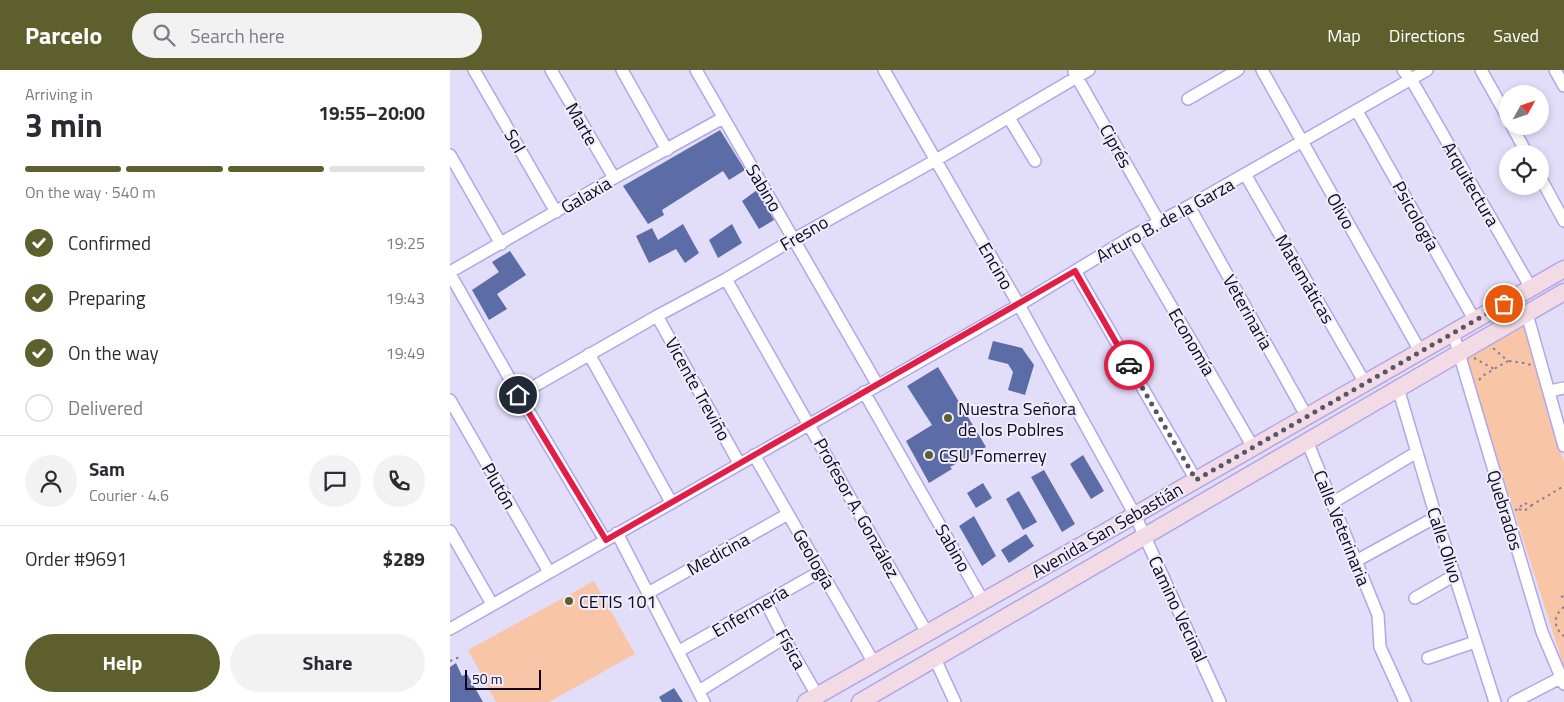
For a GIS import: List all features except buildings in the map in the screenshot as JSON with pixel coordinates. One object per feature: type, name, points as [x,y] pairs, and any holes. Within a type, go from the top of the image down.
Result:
[{"type":"main road","name":"Avenida San Sebastián","points":[[811,698],[1564,269]]},
{"type":"main road","name":"Avenida San Sebastián","points":[[860,702],[880,697],[972,636],[1398,388],[1464,355],[1564,292]]},
{"type":"street","name":"Sol","points":[[474,70],[556,212]]},
{"type":"street","name":"Marte","points":[[551,70],[614,178]]},
{"type":"street","points":[[622,70],[668,150]]},
{"type":"street","name":"Sabino","points":[[696,70],[878,384]]},
{"type":"street","name":"Encino","points":[[884,70],[1019,305],[1135,515]]},
{"type":"street","name":"Fresno","points":[[518,395],[1009,118],[1075,73],[1089,70]]},
{"type":"street","points":[[1188,99],[1238,70]]},
{"type":"street","name":"Olivo","points":[[1262,70],[1420,351]]},
{"type":"street","points":[[1403,70],[1411,79]]},
{"type":"street","name":"Arturo B. de la Garza","points":[[450,629],[1427,70]]},
{"type":"street","points":[[1481,70],[1499,102]]},
{"type":"street","name":"Ciprés","points":[[1075,73],[1159,222]]},
{"type":"street","name":"Arquitectura","points":[[1411,79],[1531,288]]},
{"type":"street","name":"Psicología","points":[[1358,111],[1475,321]]},
{"type":"street","name":"Galaxia","points":[[450,273],[614,178],[668,150],[723,118]]},
{"type":"street","points":[[1009,118],[1034,161]]},
{"type":"street","points":[[450,155],[501,244]]},
{"type":"street","name":"Matemáticas","points":[[1246,174],[1364,383]]},
{"type":"street","points":[[1549,194],[1564,221]]},
{"type":"street","name":"Veterinaria","points":[[1189,206],[1307,417]]},
{"type":"street","name":"Economía","points":[[1131,238],[1253,447]]},
{"type":"street","points":[[1075,271],[1196,480]]},
{"type":"street","points":[[450,273],[518,395],[606,540]]},
{"type":"street","name":"Profesor A. González","points":[[726,279],[927,633]]},
{"type":"street","points":[[1527,314],[1564,446]]},
{"type":"street","name":"Vicente Treviño","points":[[657,316],[739,463]]},
{"type":"street","name":"Quebrados","points":[[1453,333],[1464,355],[1542,632],[1563,679]]},
{"type":"street","points":[[589,354],[671,502]]},
{"type":"street","name":"Calle Olivo","points":[[1398,388],[1436,517],[1495,702]]},
{"type":"street","points":[[1550,391],[1564,388]]},
{"type":"street","name":"Sabino","points":[[864,392],[983,600]]},
{"type":"street","name":"Plutón","points":[[450,400],[548,572]]},
{"type":"street","name":"Calle Veterinaria","points":[[1307,441],[1378,616],[1380,647],[1405,702]]},
{"type":"street","points":[[1332,502],[1417,452]]},
{"type":"street","name":"Geología","points":[[754,455],[874,663]]},
{"type":"street","name":"Medicina","points":[[648,593],[788,514]]},
{"type":"street","name":"Camino Vecinal","points":[[1135,515],[1220,702]]},
{"type":"street","points":[[1356,561],[1436,517]]},
{"type":"street","points":[[450,531],[492,604]]},
{"type":"street","points":[[617,534],[702,697],[784,638]]},
{"type":"street","name":"Enfermería","points":[[679,651],[821,571]]},
{"type":"street","points":[[1415,598],[1455,575]]},
{"type":"street","name":"Física","points":[[766,602],[811,698]]},
{"type":"street","points":[[1428,658],[1475,642]]},
{"type":"street","points":[[935,659],[955,702]]},
{"type":"street","points":[[1514,702],[1563,679]]},
{"type":"path","points":[[1490,344],[1508,361]]},
{"type":"path","points":[[1464,355],[1494,369]]},
{"type":"path","points":[[1474,384],[1484,375],[1508,361],[1524,362],[1538,368]]},
{"type":"path","points":[[1514,510],[1524,511],[1564,486]]},
{"type":"path","points":[[1519,509],[1523,503],[1532,505]]},
{"type":"path","points":[[1564,607],[1559,610],[1555,619],[1557,629],[1564,636]]},
{"type":"path","points":[[450,661],[462,656]]},
{"type":"shaded area","points":[[1526,324],[1548,416],[1564,462],[1564,667],[1465,358]]},
{"type":"shaded area","name":"CETIS 101","points":[[594,581],[635,654],[549,702],[496,702],[468,650]]},
{"type":"way so far","points":[[1129,365],[1196,480],[1504,304]]},
{"type":"place","name":"Nuestra Señora de los Poblres","points":[[948,418]]},
{"type":"place","name":"CSU Fomerrey","points":[[929,455]]},
{"type":"place","name":"CETIS 101","points":[[569,601]]},
{"type":"route","points":[[518,395],[606,540],[1019,305],[1075,271],[1129,365]]}]
